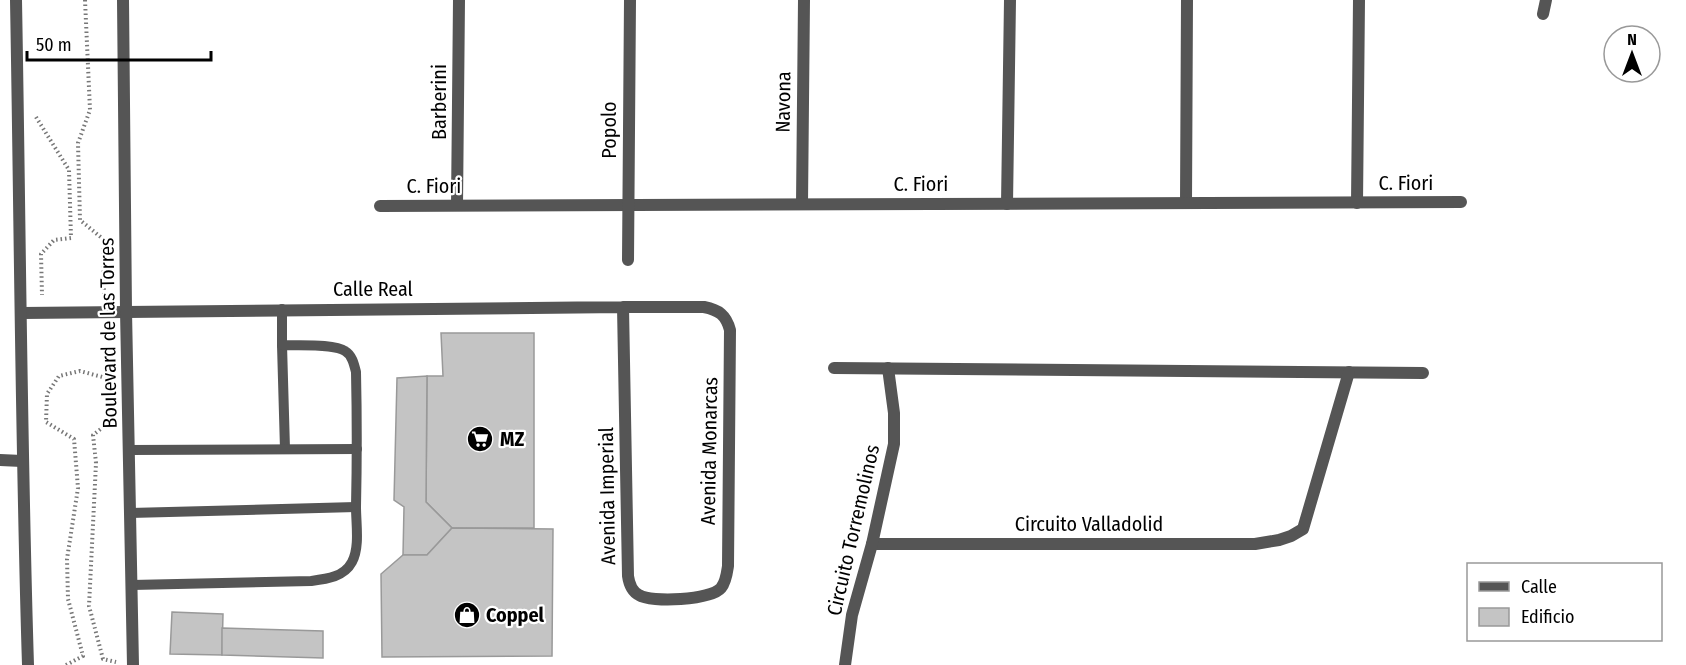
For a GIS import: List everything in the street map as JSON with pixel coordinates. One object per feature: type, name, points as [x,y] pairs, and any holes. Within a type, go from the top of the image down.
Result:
[{"type":"street","points":[[16,0],[22,313],[22,461],[28,665]]},
{"type":"street","name":"Boulevard de las Torres","points":[[123,0],[133,665]]},
{"type":"street","name":"Barberini","points":[[457,205],[459,0]]},
{"type":"street","name":"Popolo","points":[[628,260],[630,0]]},
{"type":"street","name":"Navona","points":[[802,204],[804,0]]},
{"type":"street","points":[[1007,204],[1010,0]]},
{"type":"street","points":[[1186,203],[1187,0]]},
{"type":"street","points":[[1357,203],[1359,0]]},
{"type":"street","points":[[1543,14],[1546,0]]},
{"type":"street","name":"C. Fiori","points":[[380,206],[1461,202]]},
{"type":"street","name":"Avenida Imperial","points":[[624,307],[630,587],[638,595],[649,598],[699,598],[711,595],[720,589]]},
{"type":"street","name":"Calle Real","points":[[22,313],[704,307],[716,310],[723,315]]},
{"type":"street","name":"Avenida Monarcas","points":[[720,589],[728,566],[730,330],[723,315]]},
{"type":"street","points":[[834,368],[1423,373]]},
{"type":"street","name":"Circuito Torremolinos","points":[[845,665],[852,615],[872,544],[894,444],[894,413],[888,368]]},
{"type":"street","name":"Circuito Valladolid","points":[[872,544],[1255,544],[1285,538],[1303,529],[1348,372]]},
{"type":"street","points":[[0,460],[22,461]]},
{"type":"lane","points":[[282,309],[285,449]]},
{"type":"lane","points":[[132,585],[312,581],[328,579],[343,573],[352,562],[356,546],[357,449],[356,372],[353,360],[345,350],[333,347],[282,345]]},
{"type":"lane","points":[[129,450],[357,449]]},
{"type":"lane","points":[[130,513],[356,507]]},
{"type":"path","points":[[85,0],[90,110],[78,143],[80,220],[103,239],[104,295],[94,295]]},
{"type":"path","points":[[32,111],[69,170],[71,238],[54,240],[41,254],[42,297],[53,297]]},
{"type":"path","points":[[66,665],[83,656],[68,598],[67,569],[78,488],[74,439],[46,422],[47,394],[59,376],[80,371],[106,378],[111,385]]},
{"type":"path","points":[[115,418],[93,435],[96,462],[88,606],[103,659],[114,660],[120,665]]},
{"type":"building","name":"MZ","points":[[441,333],[534,333],[534,528],[452,528],[426,502],[427,376],[443,376]]},
{"type":"building","points":[[427,376],[426,502],[452,528],[427,555],[403,555],[404,507],[394,500],[397,378]]},
{"type":"building","name":"Coppel","points":[[452,528],[553,529],[552,656],[382,657],[381,574],[403,555],[427,555]]},
{"type":"building","points":[[172,612],[223,614],[222,655],[170,654]]},
{"type":"building","points":[[222,628],[323,631],[323,658],[222,655]]},
{"type":"place","name":"MZ","points":[[480,439]]},
{"type":"place","name":"Coppel","points":[[467,615]]}]
